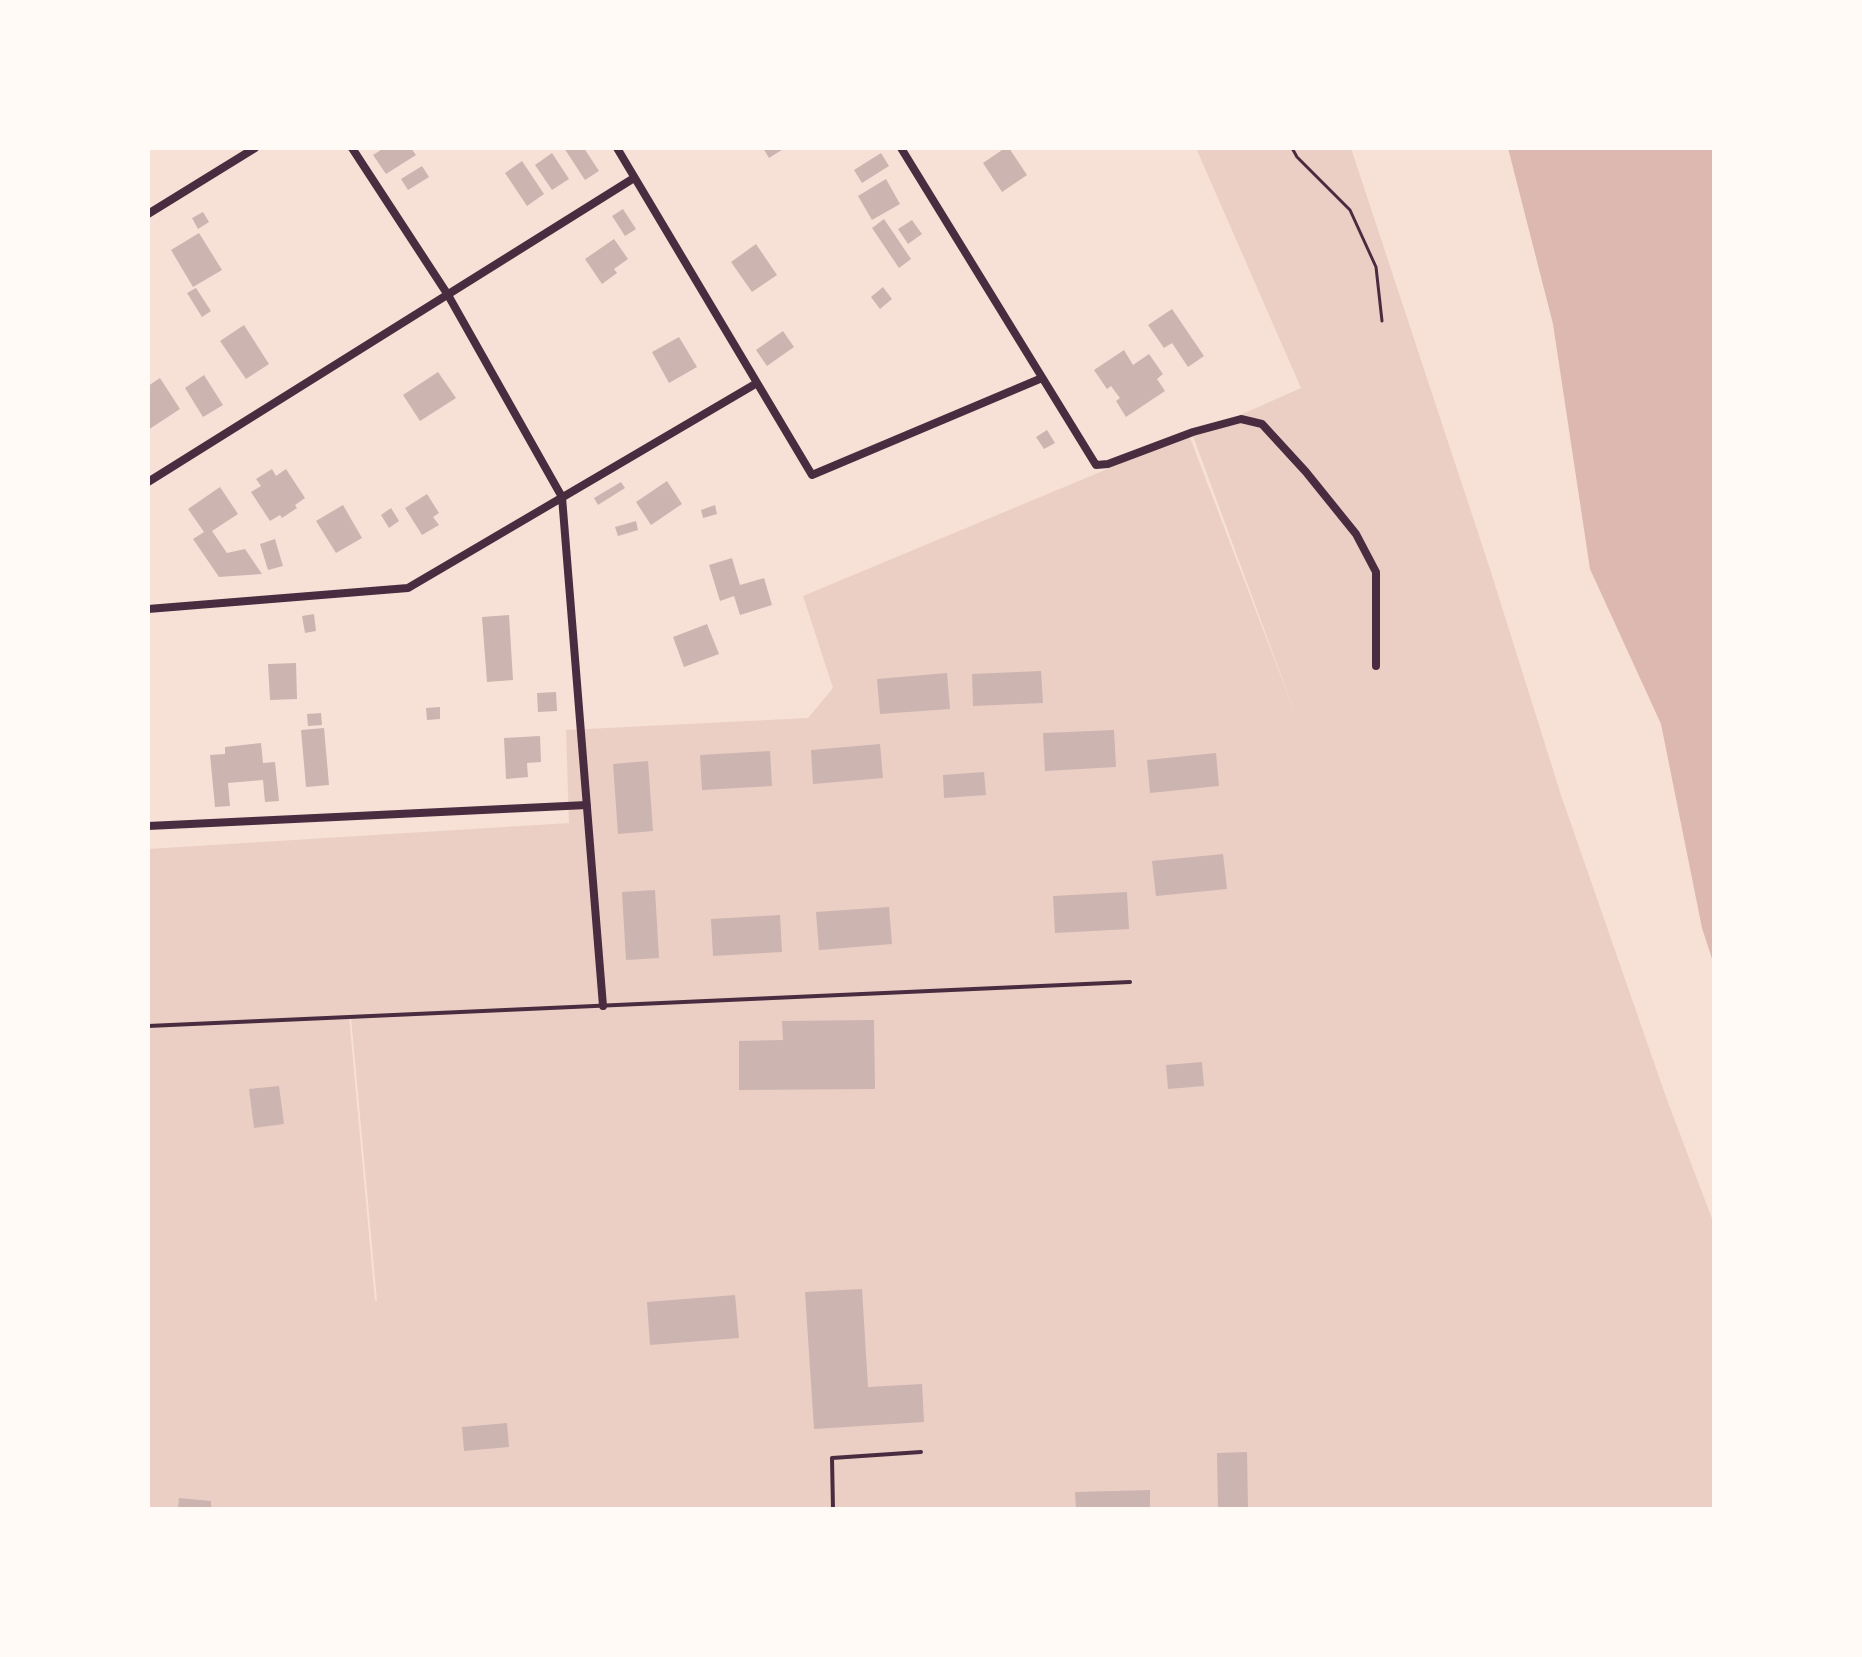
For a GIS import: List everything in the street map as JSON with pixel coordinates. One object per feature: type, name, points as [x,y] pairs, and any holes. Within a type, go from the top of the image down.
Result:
[{"type":"street","points":[[148,214],[255,148]]},
{"type":"street","points":[[352,148],[448,295],[562,497],[603,1006]]},
{"type":"street","points":[[617,148],[812,475],[1042,378]]},
{"type":"street","points":[[901,148],[1096,465],[1108,464],[1193,432],[1241,419],[1262,424],[1356,534],[1376,572],[1376,666]]},
{"type":"street","points":[[148,482],[634,178]]},
{"type":"street","points":[[148,609],[408,588],[757,383]]},
{"type":"street","points":[[148,826],[587,805]]},
{"type":"lane","points":[[148,1026],[1130,982]]},
{"type":"lane","points":[[833,1509],[832,1458],[921,1452]]},
{"type":"path","points":[[1292,148],[1297,157],[1350,210],[1376,267],[1382,321]]},
{"type":"shaded area","points":[[1196,148],[1351,148],[1561,795],[1666,1097],[1714,1224],[1714,1509],[148,1509],[148,849],[569,823],[566,730],[808,718],[833,688],[803,596],[1189,435],[1299,724],[1193,436],[1301,388]],"holes":[[[349,1016],[351,1018],[377,1301]]]},
{"type":"shaded area","points":[[1508,148],[1714,148],[1714,965],[1702,928],[1661,724],[1590,569],[1553,324]]},
{"type":"building","points":[[384,148],[411,148],[416,155],[386,174],[373,155]]},
{"type":"building","points":[[564,148],[584,148],[599,171],[585,180]]},
{"type":"building","points":[[763,148],[785,148],[769,158]]},
{"type":"building","points":[[1009,148],[1027,175],[1002,192],[983,163]]},
{"type":"building","points":[[552,153],[569,179],[552,190],[535,165]]},
{"type":"building","points":[[881,153],[889,166],[862,183],[854,170]]},
{"type":"building","points":[[522,161],[544,194],[527,206],[505,173]]},
{"type":"building","points":[[422,166],[429,177],[408,190],[401,179]]},
{"type":"building","points":[[886,179],[900,204],[872,220],[858,196]]},
{"type":"building","points":[[623,209],[636,229],[625,236],[612,216]]},
{"type":"building","points":[[203,212],[209,222],[198,229],[192,218]]},
{"type":"building","points":[[884,219],[911,259],[899,268],[872,228]]},
{"type":"building","points":[[912,220],[922,234],[908,244],[898,229]]},
{"type":"building","points":[[199,233],[222,270],[193,287],[171,250]]},
{"type":"building","points":[[614,239],[628,259],[614,269],[617,273],[602,284],[585,259]]},
{"type":"building","points":[[756,244],[777,275],[752,292],[731,262]]},
{"type":"building","points":[[883,287],[892,299],[880,309],[871,297]]},
{"type":"building","points":[[196,288],[211,311],[202,317],[187,293]]},
{"type":"building","points":[[1172,309],[1204,356],[1188,367],[1172,343],[1164,348],[1148,325]]},
{"type":"building","points":[[244,325],[269,364],[246,379],[220,341]]},
{"type":"building","points":[[783,331],[794,347],[767,366],[756,350]]},
{"type":"building","points":[[679,337],[697,367],[669,383],[652,352]]},
{"type":"building","points":[[1124,350],[1133,365],[1149,354],[1163,374],[1157,379],[1165,391],[1126,417],[1116,401],[1120,398],[1111,386],[1107,389],[1094,370]]},
{"type":"building","points":[[438,372],[456,398],[420,421],[403,395]]},
{"type":"building","points":[[204,375],[223,405],[203,417],[185,388]]},
{"type":"building","points":[[160,378],[180,409],[148,430],[148,386]]},
{"type":"building","points":[[1047,430],[1055,443],[1044,449],[1036,437]]},
{"type":"building","points":[[272,469],[276,476],[286,469],[305,498],[282,518],[280,515],[270,521],[251,492],[261,486],[256,479]]},
{"type":"building","points":[[667,481],[682,504],[651,525],[636,502]]},
{"type":"building","points":[[621,482],[625,488],[598,505],[594,498]]},
{"type":"building","points":[[220,487],[238,514],[212,531],[227,553],[245,549],[262,574],[219,577],[193,539],[204,532],[188,509]]},
{"type":"building","points":[[427,494],[439,513],[433,517],[439,525],[422,535],[405,508]]},
{"type":"building","points":[[343,505],[362,538],[336,553],[316,521]]},
{"type":"building","points":[[715,505],[717,514],[703,518],[701,510]]},
{"type":"building","points":[[391,508],[399,521],[389,528],[381,515]]},
{"type":"building","points":[[636,521],[638,530],[618,536],[615,527]]},
{"type":"building","points":[[275,539],[283,566],[268,570],[260,544]]},
{"type":"building","points":[[732,558],[740,585],[764,578],[772,605],[740,615],[734,596],[720,601],[709,565]]},
{"type":"building","points":[[314,614],[316,631],[305,633],[302,616]]},
{"type":"building","points":[[509,615],[513,680],[487,682],[482,617]]},
{"type":"building","points":[[707,624],[719,654],[684,667],[673,637]]},
{"type":"building","points":[[296,663],[297,699],[270,700],[268,664]]},
{"type":"building","points":[[1041,671],[1043,703],[973,706],[972,674]]},
{"type":"building","points":[[947,673],[950,709],[880,714],[877,679]]},
{"type":"building","points":[[556,692],[557,711],[538,712],[537,693]]},
{"type":"building","points":[[440,707],[440,719],[427,720],[426,708]]},
{"type":"building","points":[[321,713],[322,725],[308,726],[307,714]]},
{"type":"building","points":[[324,728],[329,785],[306,787],[301,730]]},
{"type":"building","points":[[1114,730],[1116,767],[1045,771],[1043,733]]},
{"type":"building","points":[[540,736],[541,762],[527,763],[528,777],[506,779],[504,738]]},
{"type":"building","points":[[261,743],[263,763],[275,762],[279,801],[265,802],[263,780],[228,783],[230,806],[215,807],[210,755],[225,754],[225,747]]},
{"type":"building","points":[[880,744],[883,778],[813,784],[811,750]]},
{"type":"building","points":[[770,751],[772,786],[702,790],[700,755]]},
{"type":"building","points":[[1216,753],[1219,786],[1150,793],[1147,760]]},
{"type":"building","points":[[648,761],[653,831],[618,834],[613,764]]},
{"type":"building","points":[[984,772],[986,795],[944,798],[943,775]]},
{"type":"building","points":[[1223,854],[1227,889],[1156,896],[1152,861]]},
{"type":"building","points":[[655,890],[659,958],[626,960],[622,892]]},
{"type":"building","points":[[1127,892],[1129,929],[1055,933],[1053,896]]},
{"type":"building","points":[[889,907],[892,944],[819,950],[816,912]]},
{"type":"building","points":[[780,915],[782,952],[713,956],[711,919]]},
{"type":"building","points":[[874,1020],[875,1089],[739,1090],[739,1041],[783,1040],[782,1021]]},
{"type":"building","points":[[1202,1062],[1204,1086],[1168,1089],[1166,1065]]},
{"type":"building","points":[[279,1086],[284,1124],[254,1128],[249,1089]]},
{"type":"building","points":[[862,1289],[868,1387],[922,1384],[924,1422],[814,1429],[805,1292]]},
{"type":"building","points":[[735,1295],[739,1338],[650,1345],[647,1302]]},
{"type":"building","points":[[507,1423],[509,1447],[464,1451],[462,1427]]},
{"type":"building","points":[[1247,1452],[1248,1509],[1218,1509],[1217,1453]]},
{"type":"building","points":[[1150,1490],[1150,1509],[1076,1509],[1075,1492]]},
{"type":"building","points":[[179,1498],[211,1501],[211,1509],[178,1509]]}]
